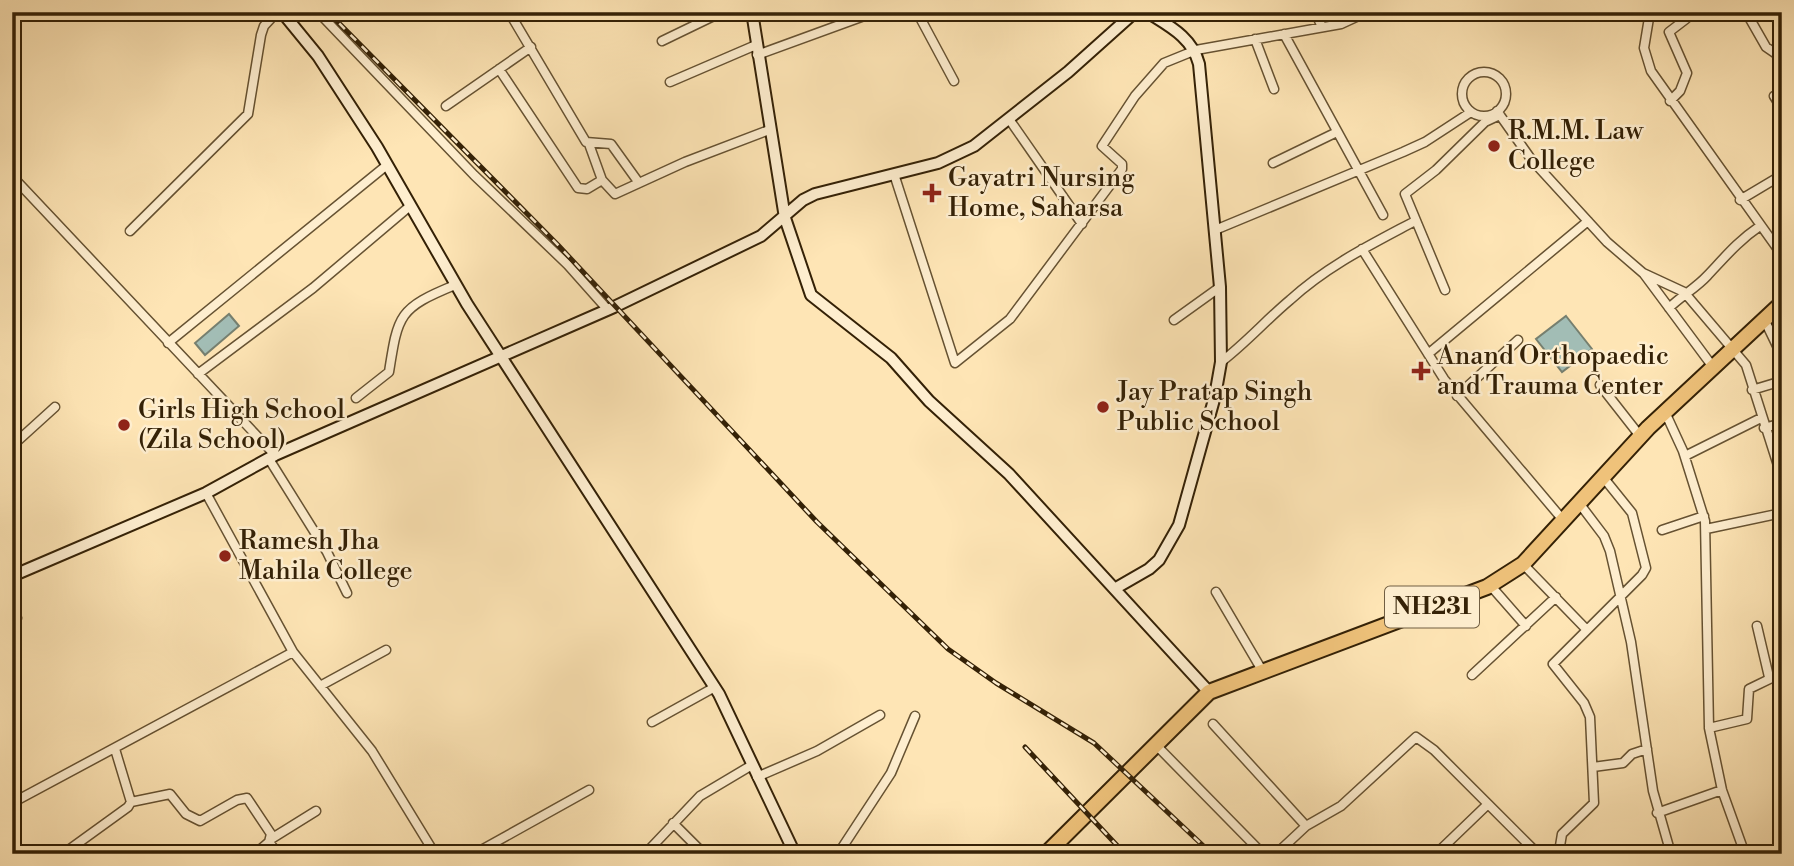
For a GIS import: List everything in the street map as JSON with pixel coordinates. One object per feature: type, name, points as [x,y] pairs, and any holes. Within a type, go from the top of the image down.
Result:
[{"type":"highway","name":"NH231","points":[[1046,854],[1209,692],[1490,585],[1523,564],[1640,436],[1782,303]]},
{"type":"street","points":[[130,230],[248,114],[261,35],[264,26],[279,12],[318,56],[387,165],[455,285],[715,687],[795,854]]},
{"type":"street","points":[[318,12],[474,175],[568,265],[608,310]]},
{"type":"street","points":[[509,12],[589,144],[602,180],[615,194],[769,130]]},
{"type":"street","points":[[662,41],[722,12]]},
{"type":"street","points":[[752,12],[785,218],[811,295],[891,358],[929,401],[1009,474],[1074,548],[1116,589],[1209,692]]},
{"type":"street","points":[[670,82],[756,50],[875,12]]},
{"type":"street","points":[[917,12],[954,81]]},
{"type":"street","points":[[12,576],[206,493],[272,457],[608,310],[761,236],[803,200],[815,194],[938,163],[974,146],[1135,12]]},
{"type":"street","points":[[1116,589],[1159,560],[1179,524],[1215,396],[1221,362],[1220,287],[1196,50],[1184,37],[1147,12]]},
{"type":"street","points":[[1315,12],[1322,27]]},
{"type":"street","points":[[894,174],[955,363],[1010,319],[1122,169],[1122,164],[1103,147],[1157,68],[1196,50],[1341,24],[1367,12]]},
{"type":"street","points":[[1650,12],[1644,40],[1646,59],[1670,101],[1782,255]]},
{"type":"street","points":[[1746,12],[1766,47],[1782,58]]},
{"type":"street","points":[[1670,101],[1680,91],[1686,73],[1669,32],[1686,19]]},
{"type":"street","points":[[1284,34],[1383,215]]},
{"type":"street","points":[[1255,39],[1274,89]]},
{"type":"street","points":[[446,106],[531,47]]},
{"type":"street","points":[[499,69],[578,188],[587,189],[602,180]]},
{"type":"street","points":[[1445,290],[1405,194],[1436,170],[1485,122],[1498,113],[1504,100],[1505,88],[1497,76],[1483,72],[1469,77],[1462,90],[1464,104],[1471,111],[1483,116],[1498,113]]},
{"type":"street","points":[[1774,96],[1782,109]]},
{"type":"street","points":[[1215,230],[1359,172],[1425,142],[1471,111]]},
{"type":"street","points":[[1498,113],[1531,159],[1588,221],[1643,273],[1713,367]]},
{"type":"street","points":[[1009,118],[1082,224]]},
{"type":"street","points":[[1273,163],[1337,132]]},
{"type":"street","points":[[589,144],[611,144],[639,183]]},
{"type":"street","points":[[168,343],[387,165]]},
{"type":"street","points":[[1740,200],[1782,175]]},
{"type":"street","points":[[12,176],[272,457],[327,552],[347,593]]},
{"type":"street","points":[[198,374],[313,288],[410,205]]},
{"type":"street","points":[[1221,362],[1248,342],[1307,285],[1362,249],[1415,221]]},
{"type":"street","points":[[1428,354],[1588,221]]},
{"type":"street","points":[[1669,308],[1684,292],[1706,278],[1737,242],[1760,226]]},
{"type":"street","points":[[1362,249],[1457,396],[1563,520]]},
{"type":"street","points":[[1643,273],[1670,283],[1684,292],[1746,365],[1760,418],[1782,478]]},
{"type":"street","points":[[356,398],[389,372],[394,332],[402,318],[424,299],[455,285]]},
{"type":"street","points":[[1174,320],[1220,287]]},
{"type":"street","points":[[1764,319],[1779,350],[1782,373]]},
{"type":"street","points":[[1457,396],[1518,340]]},
{"type":"street","points":[[1752,390],[1782,381]]},
{"type":"street","points":[[1600,385],[1640,436]]},
{"type":"street","points":[[12,446],[55,407]]},
{"type":"street","points":[[1665,411],[1685,456],[1704,516],[1709,728],[1722,790],[1745,854]]},
{"type":"street","points":[[1685,456],[1760,418]]},
{"type":"street","points":[[1764,428],[1782,423]]},
{"type":"street","points":[[1553,854],[1560,846],[1562,834],[1593,807],[1593,768],[1590,717],[1584,703],[1553,667],[1586,629],[1643,575],[1645,561],[1632,513],[1603,477]]},
{"type":"street","points":[[206,493],[293,652],[372,751],[435,854]]},
{"type":"street","points":[[1579,503],[1606,539],[1631,642],[1657,813],[1671,854]]},
{"type":"street","points":[[1706,528],[1782,513]]},
{"type":"street","points":[[1662,530],[1704,516]]},
{"type":"street","points":[[1523,564],[1586,629]]},
{"type":"street","points":[[1490,585],[1526,626]]},
{"type":"street","points":[[1216,592],[1262,672]]},
{"type":"street","points":[[1472,676],[1556,597]]},
{"type":"street","points":[[1757,626],[1769,677]]},
{"type":"street","points":[[320,686],[386,650]]},
{"type":"street","points":[[12,803],[293,652]]},
{"type":"street","points":[[1709,728],[1747,719],[1749,689],[1782,673]]},
{"type":"street","points":[[652,722],[715,687]]},
{"type":"street","points":[[12,698],[16,708]]},
{"type":"street","points":[[757,778],[817,751],[880,715]]},
{"type":"street","points":[[838,854],[891,773],[915,716]]},
{"type":"street","points":[[1213,724],[1306,826]]},
{"type":"street","points":[[1276,854],[1306,826],[1341,806],[1416,737],[1424,740],[1538,854]]},
{"type":"street","points":[[1156,745],[1264,854]]},
{"type":"street","points":[[115,749],[131,802]]},
{"type":"street","points":[[1593,768],[1623,763],[1632,754],[1647,749]]},
{"type":"street","points":[[645,854],[700,796],[752,765]]},
{"type":"street","points":[[474,854],[589,790]]},
{"type":"street","points":[[1657,813],[1722,790]]},
{"type":"street","points":[[63,854],[118,817],[131,802],[170,794],[186,814],[200,821],[237,800],[247,798],[271,834],[270,841],[278,854]]},
{"type":"street","points":[[1436,854],[1488,804]]},
{"type":"street","points":[[255,854],[316,811]]},
{"type":"street","points":[[673,823],[704,854]]},
{"type":"water","points":[[229,314],[239,326],[205,355],[195,343]]},
{"type":"water","points":[[1566,316],[1592,349],[1562,372],[1536,339]]},
{"type":"railway","points":[[328,12],[558,245],[817,522],[948,649],[996,683],[1094,743],[1212,854]]},
{"type":"railway","points":[[1025,747],[1125,854]]},
{"type":"place","name":"R.M.M. Law College","points":[[1494,146]]},
{"type":"place","name":"Gayatri Nursing Home, Saharsa","points":[[932,193]]},
{"type":"place","name":"Anand Orthopaedic and Trauma Center","points":[[1421,371]]},
{"type":"place","name":"Jay Pratap Singh Public School","points":[[1103,407]]},
{"type":"place","name":"Girls High School (Zila School)","points":[[124,425]]},
{"type":"place","name":"Ramesh Jha Mahila College","points":[[225,556]]}]
